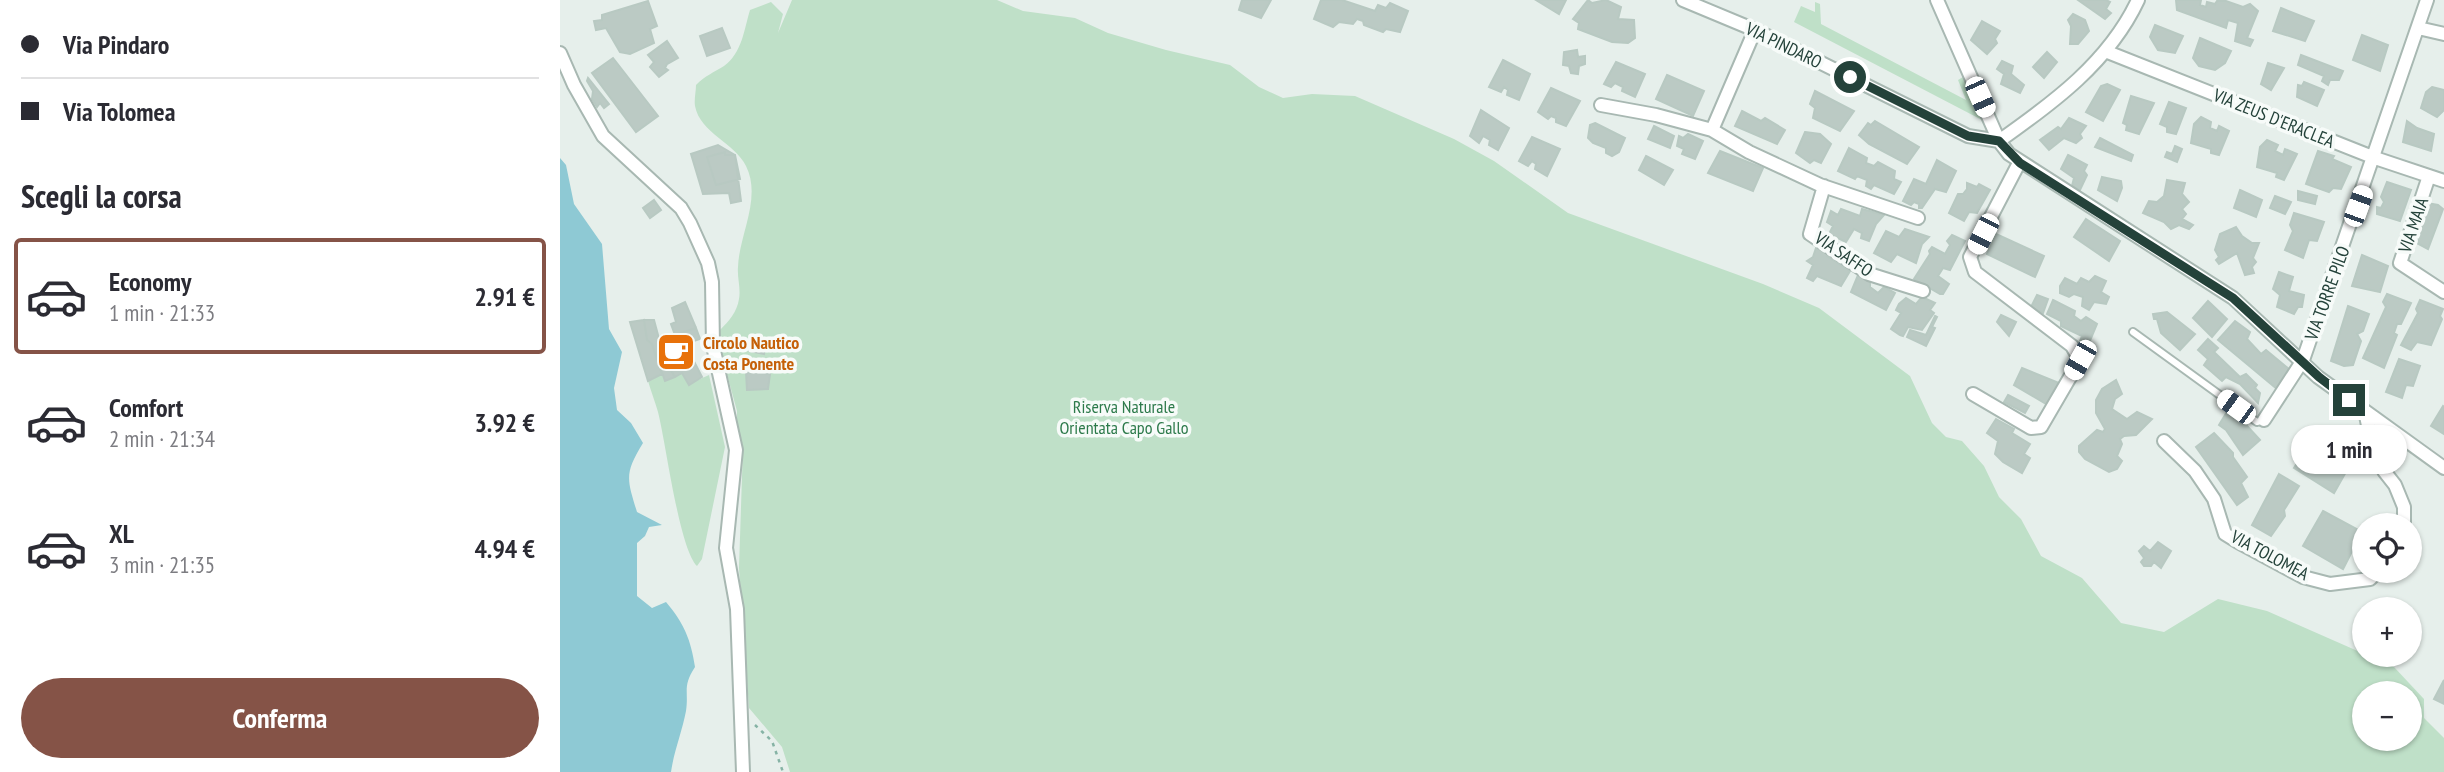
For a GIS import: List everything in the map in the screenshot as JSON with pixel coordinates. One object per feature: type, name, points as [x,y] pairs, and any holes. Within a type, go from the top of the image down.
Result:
[{"type":"street","name":"VIA PINDARO","points":[[1683,0],[1755,30],[1968,136],[1999,141]]},
{"type":"street","points":[[1937,0],[1999,141],[2020,163],[2204,277],[2233,298],[2319,377],[2444,468]]},
{"type":"street","points":[[1999,141],[2063,93],[2105,51],[2138,0]]},
{"type":"street","name":"VIA TORRE PILO","points":[[2264,420],[2303,360],[2375,158],[2427,0]]},
{"type":"street","points":[[2418,28],[2444,34]]},
{"type":"street","points":[[1712,130],[1755,30]]},
{"type":"street","name":"VIA ZEUS D'ERACLEA","points":[[2105,51],[2375,158],[2444,181]]},
{"type":"street","points":[[560,53],[574,85],[603,136],[681,208],[691,223],[708,264],[712,282],[713,345],[736,450],[726,548],[737,609],[743,772]]},
{"type":"street","points":[[1601,105],[1656,115],[1712,130],[1749,152],[1824,186],[1918,218]]},
{"type":"street","points":[[1973,394],[2031,428],[2041,427],[2080,360],[2072,346],[1975,272],[1970,257],[2020,163]]},
{"type":"street","name":"VIA MAIA","points":[[2429,176],[2400,263],[2444,292]]},
{"type":"street","name":"VIA SAFFO","points":[[1824,186],[1810,234],[1870,274],[1923,291]]},
{"type":"street","points":[[2365,411],[2372,445],[2384,471],[2395,485],[2404,513]]},
{"type":"street","name":"VIA TOLOMEA","points":[[2164,441],[2195,471],[2214,499],[2225,534],[2304,577],[2330,584],[2352,581]]},
{"type":"lane","points":[[2133,332],[2257,422],[2264,420]]},
{"type":"path","points":[[740,714],[772,741],[783,772]]},
{"type":"green space","name":"Riserva Naturale Orientata Capo Gallo","points":[[792,0],[997,0],[1023,11],[1075,18],[1108,33],[1230,65],[1259,87],[1283,98],[1312,94],[1355,96],[1454,139],[1494,161],[1568,213],[1763,284],[1819,308],[1910,376],[1932,423],[1946,437],[1962,441],[1984,466],[1999,497],[2021,519],[2041,556],[2082,578],[2121,623],[2164,632],[2218,599],[2267,611],[2352,648],[2352,667],[2394,667],[2407,681],[2352,681],[2352,751],[2422,751],[2422,697],[2424,718],[2444,738],[2444,772],[790,772],[782,747],[749,708],[739,568],[743,446],[737,426],[737,411],[719,345],[720,330],[732,316],[739,299],[739,255],[752,191],[746,166],[741,158],[704,124],[695,104],[696,85],[735,55],[742,41],[750,10],[771,2],[783,14],[778,33]]},
{"type":"green space","points":[[1815,2],[1820,4],[1821,24],[1966,100],[1958,80],[1963,77],[1982,120],[1794,22],[1801,6],[1815,12]]},
{"type":"green space","points":[[682,373],[689,384],[709,375],[725,447],[702,559],[697,566],[684,539],[658,412],[648,381],[662,374],[665,381]]},
{"type":"water","points":[[560,158],[566,165],[574,204],[602,244],[609,329],[622,352],[614,388],[617,410],[631,423],[643,443],[630,470],[631,492],[637,512],[662,525],[649,527],[645,536],[637,543],[637,596],[652,608],[666,602],[678,617],[689,640],[695,667],[687,684],[686,711],[671,772],[560,772]]},
{"type":"building","points":[[1242,0],[1271,0],[1261,18],[1239,10]]},
{"type":"building","points":[[1321,0],[1342,0],[1375,11],[1378,5],[1386,8],[1390,3],[1408,11],[1400,32],[1386,29],[1383,32],[1364,25],[1363,21],[1357,19],[1353,24],[1339,22],[1333,27],[1314,19]]},
{"type":"building","points":[[1536,0],[1566,0],[1559,14]]},
{"type":"building","points":[[1588,0],[1592,3],[1606,0],[1621,7],[1618,19],[1634,20],[1635,38],[1628,43],[1612,42],[1578,29],[1579,23],[1573,19]]},
{"type":"building","points":[[2078,0],[2106,0],[2110,2],[2106,9],[2111,13],[2105,19]]},
{"type":"building","points":[[2176,0],[2201,0],[2200,5],[2206,7],[2207,2],[2215,4],[2217,1],[2243,7],[2250,4],[2258,11],[2247,38],[2253,40],[2250,46],[2235,41],[2238,23],[2228,20],[2226,28],[2177,10]]},
{"type":"building","points":[[648,1],[657,26],[650,29],[654,43],[630,54],[620,52],[606,28],[596,30],[594,21],[602,20],[602,15]]},
{"type":"building","points":[[2281,8],[2314,21],[2305,41],[2273,31]]},
{"type":"building","points":[[2073,14],[2085,20],[2089,31],[2078,44],[2070,44],[2071,26],[2068,20]]},
{"type":"building","points":[[1982,21],[2000,31],[1995,39],[1997,43],[1987,54],[1971,40]]},
{"type":"building","points":[[2155,25],[2183,36],[2175,53],[2158,50],[2150,37]]},
{"type":"building","points":[[722,28],[730,48],[707,56],[700,36]]},
{"type":"building","points":[[2362,35],[2388,45],[2380,71],[2353,60]]},
{"type":"building","points":[[2200,38],[2231,51],[2225,63],[2215,70],[2199,66],[2193,58]]},
{"type":"building","points":[[667,41],[678,58],[667,64],[665,68],[668,70],[659,77],[650,67],[654,62],[648,55]]},
{"type":"building","points":[[1577,50],[1578,57],[1585,56],[1585,64],[1579,66],[1578,74],[1571,73],[1569,66],[1563,65],[1564,52]]},
{"type":"building","points":[[2047,52],[2057,62],[2044,78],[2033,67]]},
{"type":"building","points":[[2301,55],[2343,71],[2339,80],[2330,80],[2328,85],[2322,81],[2324,76],[2298,65]]},
{"type":"building","points":[[613,58],[658,116],[636,132],[592,73]]},
{"type":"building","points":[[1503,60],[1530,74],[1519,100],[1507,95],[1508,90],[1504,87],[1501,92],[1489,87]]},
{"type":"building","points":[[2002,61],[2013,66],[2011,74],[2024,85],[2020,93],[2001,84],[2004,74],[1997,69]]},
{"type":"building","points":[[1616,62],[1645,74],[1635,97],[1622,91],[1623,87],[1615,83],[1611,87],[1604,84]]},
{"type":"building","points":[[2268,63],[2284,68],[2271,90],[2261,84]]},
{"type":"building","points":[[1667,75],[1704,91],[1693,116],[1656,99]]},
{"type":"building","points":[[588,78],[609,104],[604,108],[600,103],[597,107],[592,99],[593,91]]},
{"type":"building","points":[[2304,82],[2324,90],[2317,106],[2297,97],[2298,85],[2302,86]]},
{"type":"building","points":[[2107,84],[2120,90],[2103,121],[2086,112],[2101,86]]},
{"type":"building","points":[[2432,87],[2444,90],[2444,110],[2437,117],[2421,108],[2426,92]]},
{"type":"building","points":[[1551,88],[1580,101],[1566,126],[1556,122],[1556,118],[1551,116],[1548,119],[1538,112]]},
{"type":"building","points":[[1815,91],[1854,111],[1840,131],[1813,118],[1815,108],[1810,104]]},
{"type":"building","points":[[2131,96],[2154,103],[2139,134],[2126,130],[2127,125],[2123,123]]},
{"type":"building","points":[[2169,102],[2186,108],[2176,134],[2167,132],[2167,127],[2160,124]]},
{"type":"building","points":[[1481,110],[1509,128],[1498,150],[1489,145],[1490,140],[1483,136],[1479,143],[1470,136]]},
{"type":"building","points":[[1742,111],[1761,121],[1765,118],[1785,130],[1777,144],[1735,126]]},
{"type":"building","points":[[2201,117],[2211,122],[2210,128],[2217,131],[2219,126],[2229,131],[2219,155],[2211,153],[2211,149],[2191,143],[2194,124]]},
{"type":"building","points":[[2069,118],[2086,126],[2080,134],[2082,138],[2076,143],[2064,138],[2049,150],[2040,140],[2058,127],[2061,129]]},
{"type":"building","points":[[1875,121],[1919,147],[1907,164],[1869,144],[1859,135],[1868,123],[1871,125]]},
{"type":"building","points":[[2407,121],[2434,134],[2431,151],[2403,142]]},
{"type":"building","points":[[1595,123],[1625,138],[1619,152],[1612,156],[1606,153],[1606,148],[1588,138],[1590,125]]},
{"type":"building","points":[[1654,126],[1674,136],[1670,148],[1648,139]]},
{"type":"building","points":[[1805,132],[1820,134],[1831,144],[1821,163],[1814,160],[1810,163],[1796,153]]},
{"type":"building","points":[[1688,134],[1703,141],[1695,159],[1682,154],[1684,149],[1677,146],[1679,136],[1683,138]]},
{"type":"building","points":[[1532,137],[1560,149],[1547,176],[1535,169],[1536,164],[1532,161],[1528,166],[1519,161]]},
{"type":"building","points":[[2100,138],[2133,155],[2131,161],[2095,147]]},
{"type":"building","points":[[2267,140],[2278,145],[2275,151],[2283,155],[2285,149],[2297,154],[2284,180],[2276,177],[2277,173],[2257,167],[2260,147]]},
{"type":"building","points":[[718,145],[735,155],[741,201],[731,203],[729,193],[703,194],[691,154]]},
{"type":"building","points":[[2175,146],[2182,149],[2177,162],[2165,157],[2167,152],[2172,154]]},
{"type":"building","points":[[1849,148],[1867,158],[1866,163],[1874,166],[1878,162],[1895,171],[1894,179],[1901,182],[1894,194],[1874,185],[1871,189],[1866,186],[1867,180],[1857,176],[1855,179],[1838,171]]},
{"type":"building","points":[[1720,151],[1763,168],[1753,191],[1708,173]]},
{"type":"building","points":[[2318,151],[2334,156],[2332,159],[2351,167],[2341,189],[2333,188],[2329,192],[2306,184]]},
{"type":"building","points":[[725,152],[725,155],[735,155],[740,179],[716,185],[707,157]]},
{"type":"building","points":[[2068,155],[2087,165],[2084,171],[2087,175],[2080,190],[2072,186],[2074,178],[2061,169]]},
{"type":"building","points":[[1646,156],[1673,170],[1664,185],[1639,170]]},
{"type":"building","points":[[1937,160],[1956,171],[1946,192],[1935,189],[1922,208],[1914,202],[1911,205],[1903,201],[1914,179],[1926,184]]},
{"type":"building","points":[[2102,177],[2121,181],[2122,188],[2117,201],[2098,190]]},
{"type":"building","points":[[2167,180],[2185,183],[2182,194],[2189,202],[2182,209],[2186,214],[2182,219],[2193,225],[2189,229],[2179,225],[2171,229],[2164,222],[2143,213],[2149,201],[2157,202],[2164,196]]},
{"type":"building","points":[[2387,182],[2411,190],[2400,221],[2377,214],[2377,207],[2381,208],[2384,202],[2381,197]]},
{"type":"building","points":[[1967,183],[1977,187],[1979,184],[1990,190],[1977,213],[1969,212],[1964,221],[1949,213],[1958,194],[1963,194],[1967,189]]},
{"type":"building","points":[[2240,190],[2262,200],[2256,217],[2234,208]]},
{"type":"building","points":[[2298,191],[2317,196],[2315,204],[2298,200]]},
{"type":"building","points":[[2275,196],[2291,202],[2285,214],[2270,208]]},
{"type":"building","points":[[654,200],[661,210],[650,218],[643,208]]},
{"type":"building","points":[[2427,203],[2443,209],[2428,249],[2413,241]]},
{"type":"building","points":[[1841,209],[1860,216],[1862,209],[1884,215],[1876,224],[1869,241],[1861,238],[1862,233],[1854,229],[1846,242],[1829,234],[1833,226],[1827,222],[1831,211],[1838,215]]},
{"type":"building","points":[[2294,213],[2324,222],[2317,241],[2309,240],[2303,258],[2285,250],[2293,231],[2290,225]]},
{"type":"building","points":[[2086,219],[2120,241],[2109,261],[2074,237]]},
{"type":"building","points":[[2236,227],[2242,236],[2252,243],[2259,243],[2253,258],[2256,262],[2252,267],[2254,273],[2245,275],[2237,253],[2219,264],[2216,260],[2219,257],[2215,250],[2220,234]]},
{"type":"building","points":[[1905,229],[1929,237],[1922,244],[1916,263],[1897,254],[1891,262],[1874,253],[1886,231],[1899,237]]},
{"type":"building","points":[[1996,234],[2044,256],[2035,277],[1987,254]]},
{"type":"building","points":[[1952,235],[1965,241],[1950,270],[1943,268],[1938,276],[1949,284],[1943,294],[1940,294],[1914,279],[1932,247],[1945,254],[1950,245],[1947,241]]},
{"type":"building","points":[[1816,248],[1828,252],[1827,256],[1850,271],[1841,286],[1817,276],[1813,281],[1807,278],[1813,265],[1807,261],[1813,257]]},
{"type":"building","points":[[2362,255],[2388,266],[2380,292],[2352,286]]},
{"type":"building","points":[[2279,272],[2293,277],[2289,291],[2304,295],[2302,307],[2298,307],[2294,314],[2277,307],[2280,295],[2273,289]]},
{"type":"building","points":[[1858,275],[1870,280],[1870,287],[1878,293],[1884,287],[1895,293],[1886,310],[1851,292]]},
{"type":"building","points":[[2095,276],[2106,281],[2101,292],[2109,297],[2106,304],[2094,302],[2089,310],[2082,306],[2083,297],[2074,294],[2069,297],[2060,293],[2060,286],[2065,278],[2077,284],[2081,278],[2089,282]]},
{"type":"building","points":[[2387,294],[2411,303],[2401,324],[2397,324],[2394,333],[2397,335],[2384,368],[2363,358],[2386,307],[2383,302]]},
{"type":"building","points":[[2037,295],[2048,299],[2043,313],[2031,307]]},
{"type":"building","points":[[1922,297],[1935,303],[1930,310],[1934,313],[1922,330],[1908,327],[1903,336],[1891,329],[1901,313],[1896,310],[1899,304],[1906,298],[1916,304]]},
{"type":"building","points":[[2053,300],[2075,311],[2074,316],[2081,321],[2086,317],[2097,324],[2089,343],[2080,341],[2082,336],[2061,326],[2061,321],[2047,314]]},
{"type":"building","points":[[2420,300],[2443,309],[2440,316],[2442,319],[2431,345],[2417,342],[2411,350],[2401,345],[2418,313],[2416,309]]},
{"type":"building","points":[[2208,301],[2227,319],[2212,337],[2193,318]]},
{"type":"building","points":[[685,302],[696,328],[675,335],[671,324],[676,322],[672,308]]},
{"type":"building","points":[[2348,306],[2369,314],[2363,331],[2357,334],[2361,341],[2353,365],[2344,366],[2331,361]]},
{"type":"building","points":[[2167,312],[2195,334],[2180,350],[2161,333],[2157,319],[2154,319],[2153,314]]},
{"type":"building","points":[[2001,315],[2016,322],[2009,336],[1997,322]]},
{"type":"building","points":[[1935,316],[1937,317],[1932,327],[1935,328],[1926,346],[1907,337],[1910,330],[1926,335]]},
{"type":"building","points":[[644,320],[654,320],[665,361],[675,377],[665,381],[652,344],[647,340]]},
{"type":"building","points":[[644,320],[647,340],[652,344],[662,374],[648,381],[630,322]]},
{"type":"building","points":[[2235,321],[2250,332],[2247,339],[2261,354],[2266,350],[2290,370],[2277,389],[2218,340]]},
{"type":"building","name":"Circolo Nautico Costa Ponente","points":[[696,328],[700,339],[685,344],[702,377],[689,385],[682,373],[675,377],[665,361],[660,340]]},
{"type":"building","points":[[749,339],[766,339],[764,354],[749,351]]},
{"type":"building","points":[[2208,339],[2218,348],[2214,352],[2240,377],[2246,374],[2257,385],[2255,388],[2260,393],[2258,403],[2240,384],[2226,377],[2222,381],[2204,365],[2208,359],[2198,350]]},
{"type":"building","points":[[2399,359],[2420,366],[2413,386],[2406,385],[2402,398],[2386,392]]},
{"type":"building","points":[[2022,368],[2059,383],[2048,405],[2014,385]]},
{"type":"building","points":[[746,372],[770,374],[768,389],[747,390]]},
{"type":"building","points":[[2116,380],[2122,394],[2115,399],[2112,409],[2127,419],[2137,412],[2152,419],[2136,435],[2120,439],[2122,444],[2117,456],[2122,461],[2117,469],[2109,472],[2085,459],[2079,452],[2079,446],[2097,430],[2103,432],[2105,429],[2096,413],[2096,400],[2102,389]]},
{"type":"building","points":[[2008,395],[2029,406],[2025,413],[2004,402]]},
{"type":"building","points":[[2444,407],[2444,434],[2431,426]]},
{"type":"building","points":[[2228,410],[2238,416],[2260,440],[2243,455],[2226,430],[2219,425]]},
{"type":"building","points":[[1996,419],[2014,429],[2012,433],[2030,444],[2024,454],[2030,458],[2022,473],[1995,454],[1998,441],[1987,433]]},
{"type":"building","points":[[2214,433],[2233,453],[2247,477],[2241,483],[2248,497],[2237,505],[2196,447]]},
{"type":"building","points":[[2315,434],[2355,456],[2334,493],[2294,468]]},
{"type":"building","points":[[2279,474],[2299,486],[2284,510],[2285,516],[2271,536],[2252,525]]},
{"type":"building","points":[[2323,511],[2352,527],[2352,551],[2343,569],[2303,546]]},
{"type":"building","points":[[2158,542],[2171,551],[2161,568],[2154,562],[2151,566],[2144,566],[2141,562],[2144,558],[2139,551],[2144,546],[2150,551]]},
{"type":"building","points":[[2444,680],[2444,704],[2434,699]]},
{"type":"place","name":"Circolo Nautico Costa Ponente","points":[[676,352]]},
{"type":"route","points":[[1850,77],[1968,136],[1999,141],[2020,163],[2204,277],[2233,298],[2319,377],[2349,400]]}]
